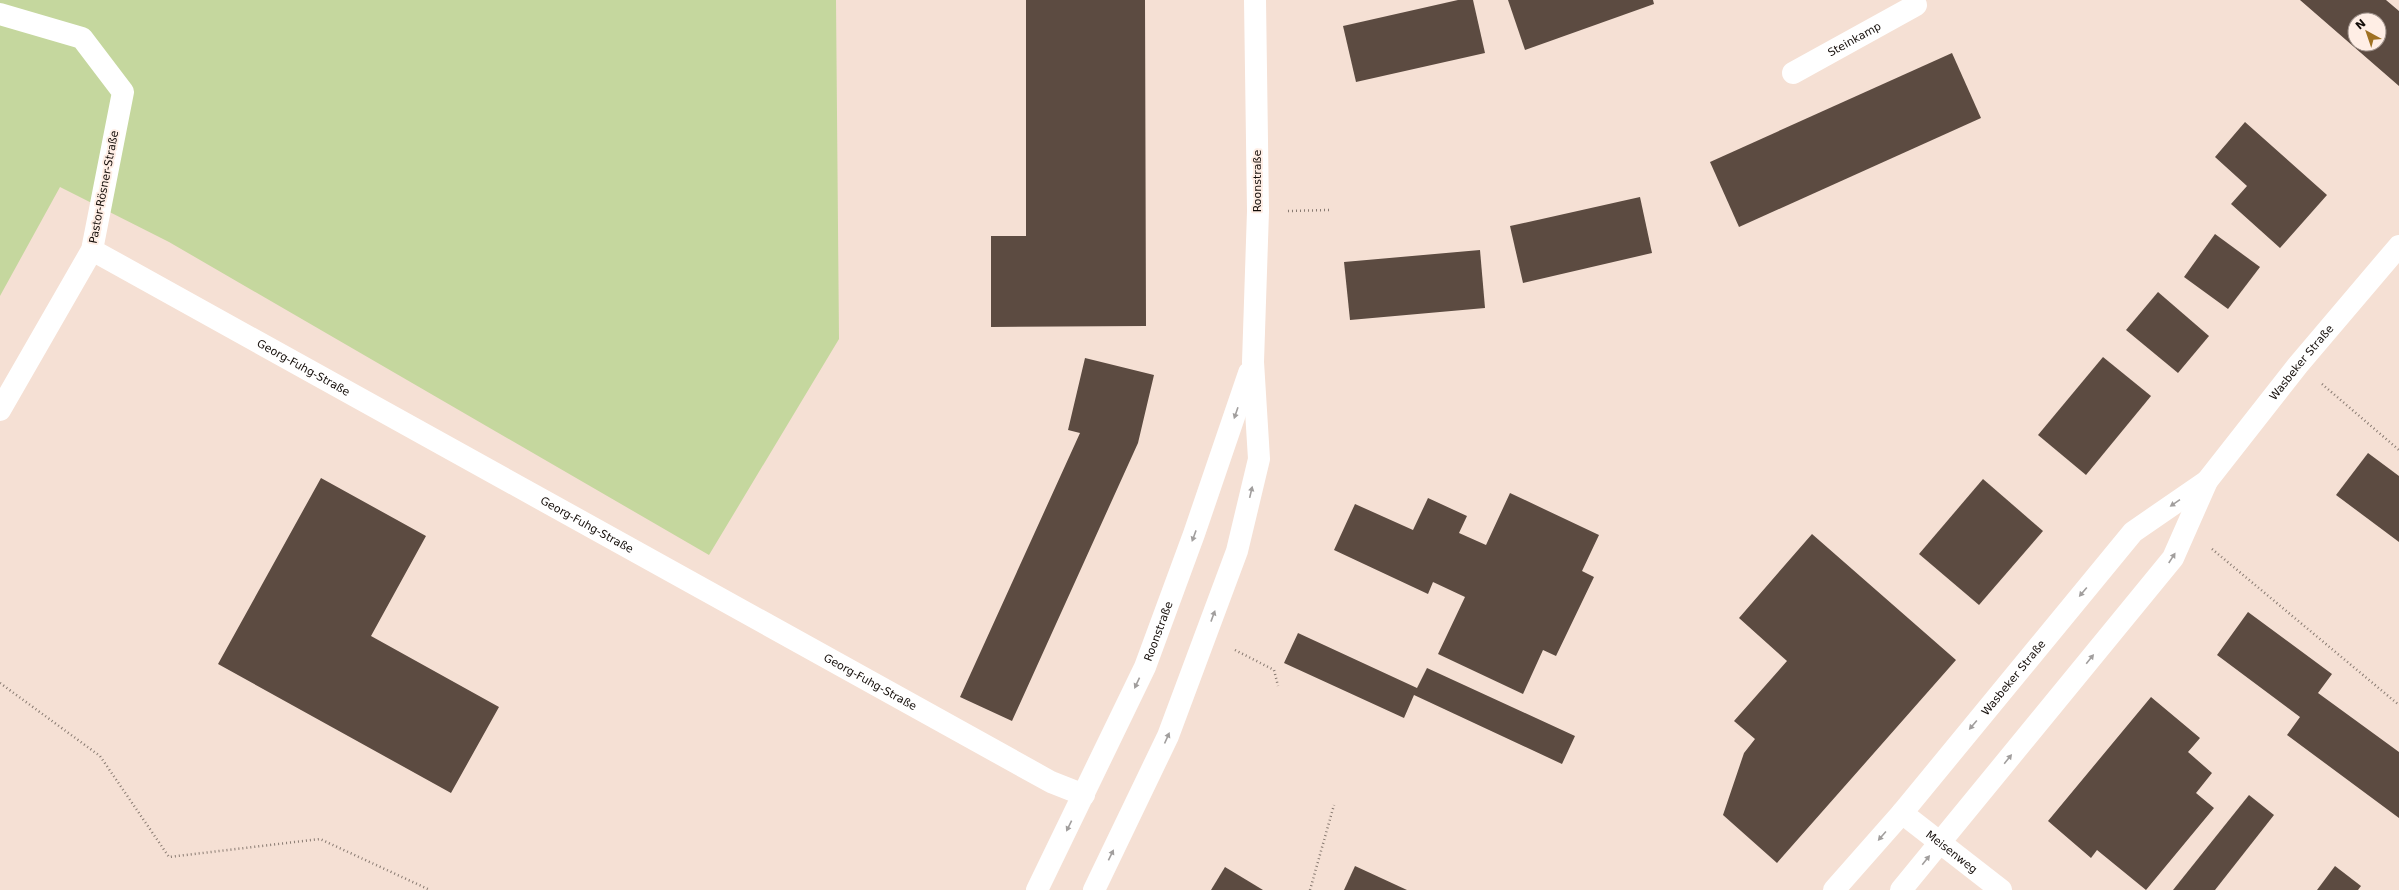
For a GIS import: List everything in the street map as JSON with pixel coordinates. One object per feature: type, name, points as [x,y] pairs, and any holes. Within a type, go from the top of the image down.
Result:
[{"type":"street","name":"Roonstraße","points":[[1094,890],[1168,736],[1237,551],[1259,459],[1253,362],[1258,211],[1255,0]]},
{"type":"street","name":"Steinkamp","points":[[1792,73],[1918,2]]},
{"type":"street","name":"Pastor-Rösner-Straße","points":[[0,14],[82,38],[123,92],[92,250],[0,410]]},
{"type":"street","name":"Wasbeker Straße","points":[[1834,890],[1902,812],[2133,532],[2207,480],[2298,365],[2399,246]]},
{"type":"street","name":"Georg-Fuhg-Straße","points":[[92,250],[1051,782],[1084,796]]},
{"type":"street","name":"Roonstraße","points":[[1037,890],[1084,796],[1145,667],[1194,534],[1253,362]]},
{"type":"street","name":"Wasbeker Straße","points":[[1901,890],[2173,558],[2188,528],[2207,480]]},
{"type":"street","name":"Meisenweg","points":[[1902,812],[2001,890]]},
{"type":"path","points":[[1258,211],[1329,210]]},
{"type":"path","points":[[2298,365],[2399,450]]},
{"type":"path","points":[[2188,528],[2399,705]]},
{"type":"path","points":[[1235,650],[1274,670],[1278,686]]},
{"type":"path","points":[[0,682],[100,756],[169,858],[320,839],[430,890]]},
{"type":"path","points":[[1310,890],[1334,805]]},
{"type":"green space","points":[[0,0],[836,0],[839,339],[709,555],[169,242],[60,187],[0,296]]},
{"type":"building","points":[[1026,0],[1145,0],[1146,326],[991,327],[991,236],[1026,236]]},
{"type":"building","points":[[1458,0],[1473,0],[1485,53],[1356,82],[1343,26]]},
{"type":"building","points":[[1508,0],[1653,0],[1654,4],[1525,50]]},
{"type":"building","points":[[2300,0],[2386,0],[2399,11],[2399,86],[2360,52],[2387,52],[2387,12],[2347,12],[2347,41]]},
{"type":"building","points":[[1952,53],[1981,118],[1739,227],[1710,162]]},
{"type":"building","points":[[2245,122],[2327,195],[2280,248],[2231,204],[2247,186],[2215,157]]},
{"type":"building","points":[[1640,197],[1652,253],[1523,283],[1510,226]]},
{"type":"building","points":[[2215,234],[2260,267],[2228,309],[2184,277]]},
{"type":"building","points":[[1480,250],[1485,308],[1350,320],[1344,262]]},
{"type":"building","points":[[2158,292],[2209,336],[2178,373],[2126,330]]},
{"type":"building","points":[[2103,357],[2151,396],[2086,475],[2038,435]]},
{"type":"building","points":[[1085,358],[1154,375],[1138,443],[1012,721],[960,697],[1080,433],[1068,430]]},
{"type":"building","points":[[2368,453],[2399,476],[2399,542],[2336,495]]},
{"type":"building","points":[[321,478],[426,536],[371,636],[499,707],[451,793],[218,664]]},
{"type":"building","points":[[1983,479],[2043,531],[1979,605],[1919,554]]},
{"type":"building","points":[[1510,493],[1599,535],[1582,571],[1594,577],[1556,656],[1543,650],[1523,694],[1438,654],[1465,597],[1433,582],[1428,594],[1334,550],[1355,504],[1413,530],[1428,498],[1467,516],[1459,533],[1486,545]]},
{"type":"building","points":[[1812,534],[1956,660],[1777,863],[1723,815],[1744,753],[1755,739],[1734,721],[1787,661],[1739,618]]},
{"type":"building","points":[[2248,612],[2332,674],[2318,693],[2399,752],[2399,818],[2287,735],[2300,717],[2217,655]]},
{"type":"building","points":[[1298,633],[1417,688],[1427,668],[1575,736],[1562,764],[1414,695],[1404,718],[1284,663]]},
{"type":"building","points":[[2151,697],[2200,738],[2188,752],[2212,773],[2196,793],[2214,808],[2146,890],[2097,850],[2091,858],[2048,821]]},
{"type":"building","points":[[2249,795],[2274,815],[2215,890],[2173,890]]},
{"type":"building","points":[[1355,866],[1407,890],[1344,890]]},
{"type":"building","points":[[2335,866],[2361,886],[2358,890],[2317,890]]},
{"type":"building","points":[[1225,867],[1263,890],[1211,890]]}]
